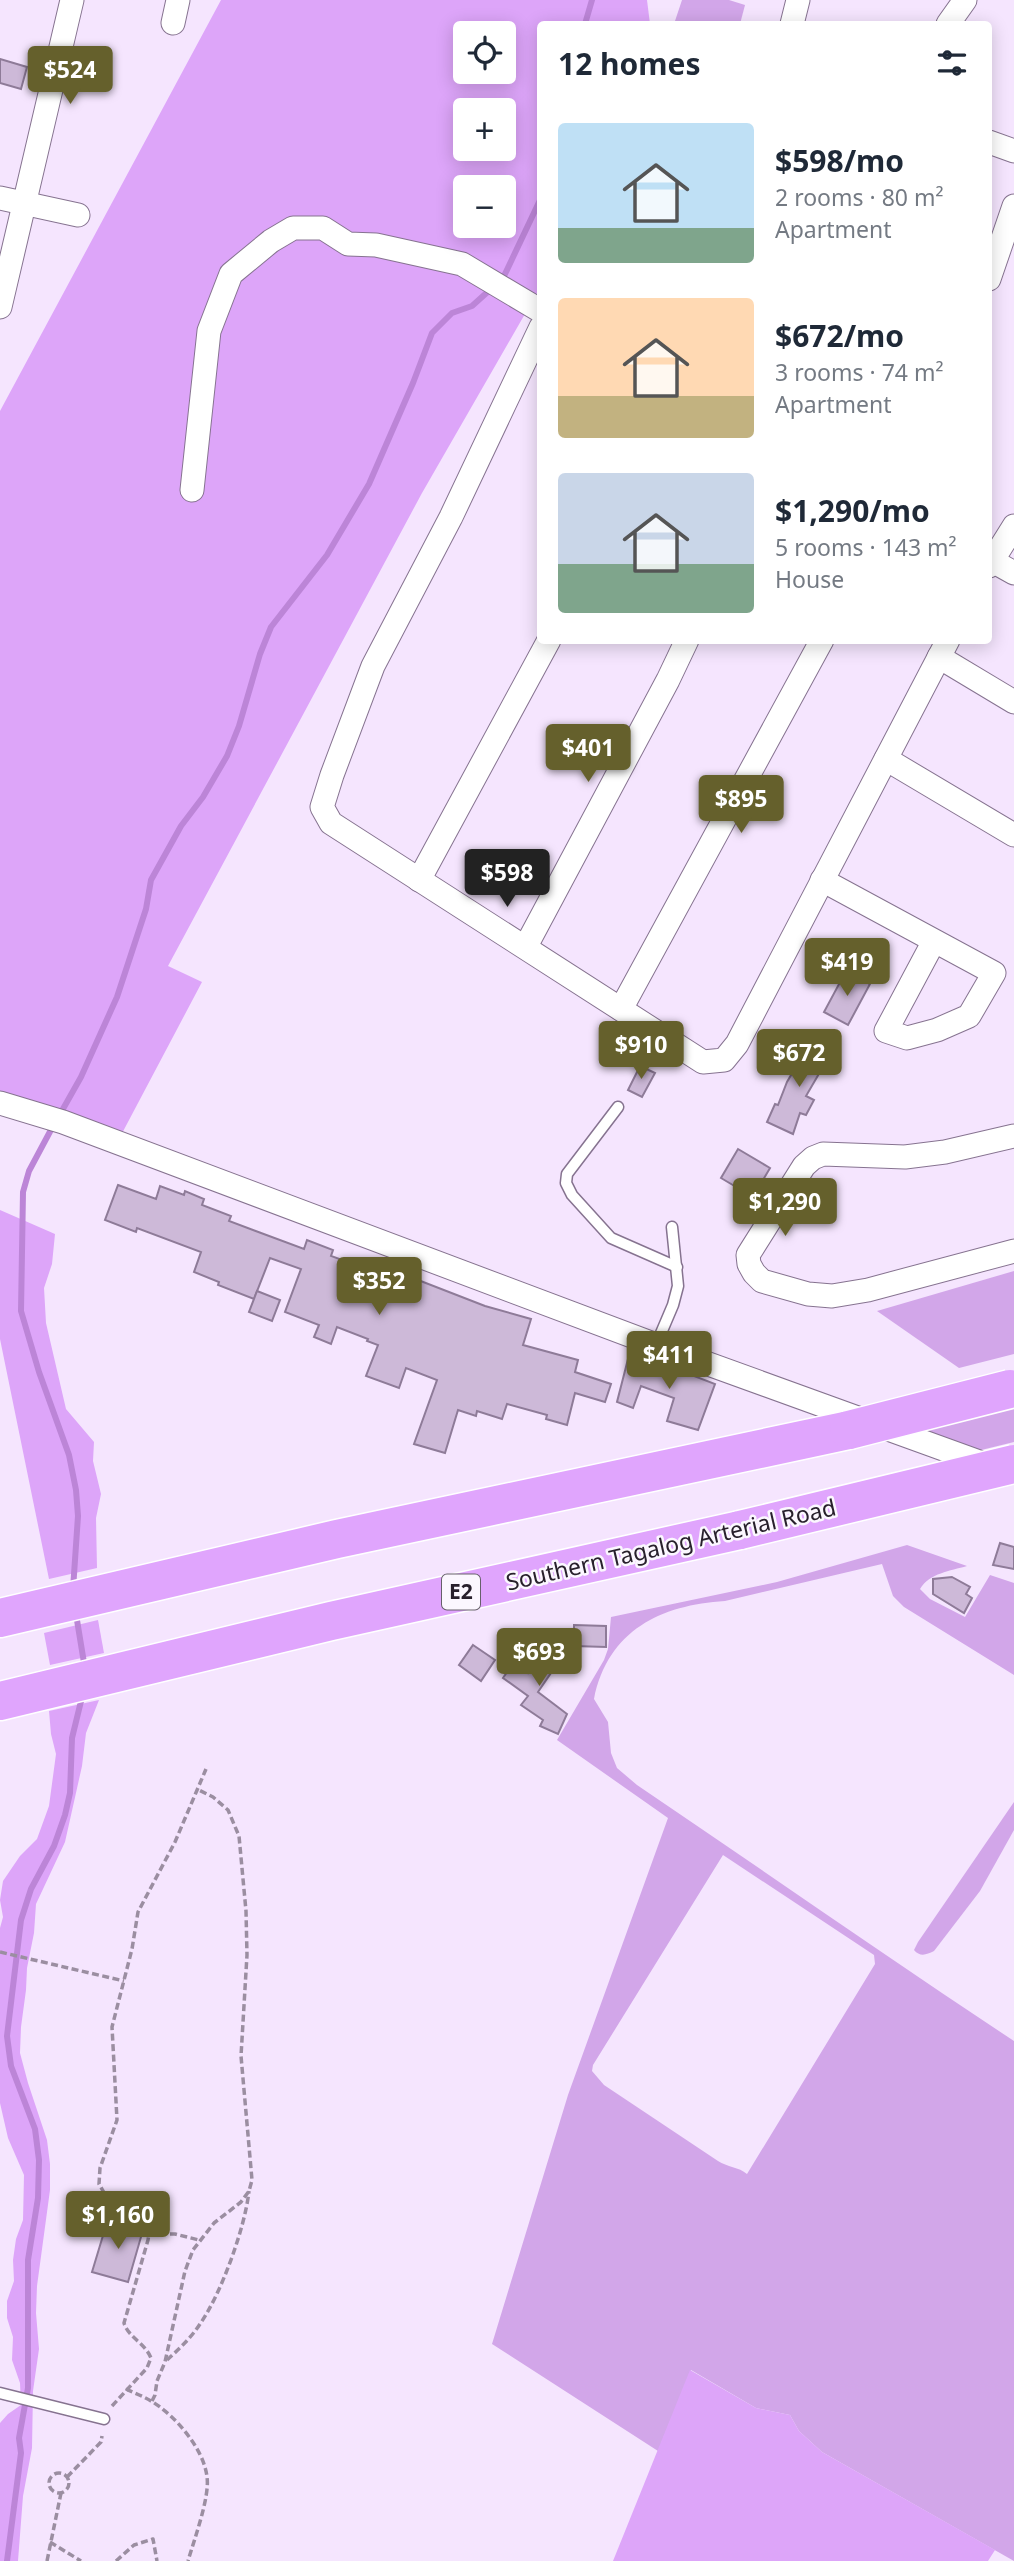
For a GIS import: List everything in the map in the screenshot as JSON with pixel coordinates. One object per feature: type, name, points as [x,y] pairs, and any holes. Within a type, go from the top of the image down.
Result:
[{"type":"highway","points":[[0,1618],[337,1539],[849,1430],[1007,1383]]},
{"type":"highway","name":"Southern Tagalog Arterial Road","points":[[0,1700],[331,1621],[740,1531],[1014,1464]]},
{"type":"street","points":[[0,307],[72,0]]},
{"type":"street","points":[[173,23],[178,0]]},
{"type":"street","points":[[793,21],[798,0]]},
{"type":"street","points":[[950,21],[965,0]]},
{"type":"street","points":[[992,143],[1014,151]]},
{"type":"street","points":[[0,198],[78,215]]},
{"type":"street","points":[[992,270],[1014,206]]},
{"type":"street","points":[[192,490],[209,331],[231,274],[271,241],[293,228],[323,229],[348,244],[376,245],[462,264],[537,308]]},
{"type":"street","points":[[537,335],[451,517],[373,666],[322,807],[331,823],[703,1062],[724,1060],[737,1044],[943,649],[1014,702]]},
{"type":"street","points":[[992,559],[1014,526]]},
{"type":"street","points":[[992,563],[1014,573]]},
{"type":"street","points":[[419,880],[547,644]]},
{"type":"street","points":[[526,947],[685,644]]},
{"type":"street","points":[[621,1009],[820,644]]},
{"type":"street","points":[[886,759],[1014,835]]},
{"type":"street","points":[[822,880],[994,973],[969,1016],[937,1030],[907,1038],[886,1031],[934,941]]},
{"type":"street","points":[[0,1103],[52,1119],[656,1345],[1014,1475]]},
{"type":"street","points":[[1014,1136],[945,1152],[905,1157],[823,1154],[813,1158],[804,1166],[748,1255],[754,1273],[762,1280],[808,1294],[832,1296],[868,1290],[1014,1251]]},
{"type":"lane","points":[[618,1107],[567,1174],[566,1183],[572,1195],[611,1238],[677,1267]]},
{"type":"lane","points":[[656,1345],[678,1286],[672,1227]]},
{"type":"lane","points":[[1,2393],[104,2419]]},
{"type":"path","points":[[67,2477],[100,2442],[104,2419],[115,2401],[147,2368],[151,2358],[145,2347],[125,2328],[124,2323],[149,2234],[145,2223],[110,2203],[99,2184],[100,2168],[117,2120],[111,2038],[138,1912],[175,1842],[206,1769]]},
{"type":"path","points":[[165,2362],[189,2338],[209,2308],[232,2254],[248,2203],[252,2167],[241,2056],[247,1955],[239,1836],[228,1810],[213,1797],[197,1789]]},
{"type":"path","points":[[0,1952],[52,1962],[124,1981]]},
{"type":"path","points":[[152,2401],[155,2399],[157,2381],[165,2362],[185,2271],[199,2240],[214,2223],[241,2202],[249,2191]]},
{"type":"path","points":[[149,2234],[175,2234],[199,2240]]},
{"type":"path","points":[[126,2389],[152,2401],[180,2427],[197,2449],[208,2478],[188,2561]]},
{"type":"path","points":[[46,2560],[61,2493],[68,2489],[69,2483],[67,2477],[56,2474],[49,2484],[52,2489],[61,2493]]},
{"type":"path","points":[[116,2561],[134,2545],[153,2539],[157,2561]]},
{"type":"path","points":[[50,2542],[81,2561]]},
{"type":"shaded area","points":[[221,0],[647,0],[650,21],[537,21],[537,293],[422,493],[168,966],[202,982],[119,1139],[0,1098],[0,411]]},
{"type":"shaded area","points":[[682,0],[729,0],[745,5],[741,21],[675,21]]},
{"type":"shaded area","points":[[0,1210],[55,1234],[52,1264],[44,1288],[46,1323],[66,1409],[94,1442],[93,1461],[101,1494],[96,1518],[97,1568],[49,1579],[0,1339]]},
{"type":"shaded area","points":[[1014,1271],[1014,1354],[959,1368],[877,1311]]},
{"type":"shaded area","points":[[1014,1405],[1014,1442],[969,1453],[916,1430]]},
{"type":"shaded area","points":[[907,1545],[967,1566],[935,1576],[920,1589],[930,1599],[965,1617],[990,1575],[1014,1583],[1014,1675],[904,1607],[893,1596],[882,1564],[725,1601],[680,1608],[659,1616],[625,1639],[611,1655],[601,1675],[594,1699],[608,1722],[611,1753],[617,1768],[637,1785],[1014,2041],[1014,2561],[822,2452],[799,2431],[790,2415],[756,2408],[691,2370],[658,2451],[492,2344],[568,2095],[668,1818],[557,1740],[604,1660],[608,1649],[611,1617],[777,1582]],"holes":[[[723,1855],[874,1955],[875,1964],[747,2174],[704,2152],[604,2085],[592,2071],[593,2065]]]},
{"type":"shaded area","points":[[98,1620],[104,1653],[50,1665],[44,1633]]},
{"type":"shaded area","points":[[99,1700],[86,1733],[82,1766],[65,1842],[36,1904],[27,1968],[20,2053],[47,2140],[50,2190],[37,2286],[39,2349],[33,2391],[32,2448],[23,2496],[18,2561],[0,2561],[0,2423],[21,2405],[20,2383],[12,2360],[13,2337],[7,2318],[7,2301],[14,2281],[16,2239],[23,2220],[24,2175],[8,2138],[0,2103],[0,1928],[3,1917],[0,1900],[3,1881],[20,1856],[37,1839],[49,1806],[56,1754],[49,1711]]},
{"type":"shaded area","points":[[1014,1802],[1014,1830],[980,1891],[934,1951],[919,1954],[914,1950],[918,1942]]},
{"type":"shaded area","points":[[690,2370],[756,2408],[790,2415],[799,2431],[822,2452],[995,2550],[988,2561],[613,2561]]},
{"type":"building","points":[[0,59],[27,67],[21,89],[0,83]]},
{"type":"building","points":[[846,971],[870,984],[848,1025],[824,1012]]},
{"type":"building","points":[[811,1041],[831,1053],[806,1096],[814,1100],[806,1115],[800,1113],[793,1134],[767,1122]]},
{"type":"building","points":[[640,1066],[655,1073],[642,1097],[628,1090]]},
{"type":"building","points":[[738,1149],[770,1168],[753,1197],[721,1178]]},
{"type":"building","points":[[118,1185],[156,1199],[160,1186],[184,1195],[185,1191],[204,1199],[202,1205],[231,1216],[229,1221],[304,1249],[307,1240],[333,1250],[331,1256],[392,1278],[395,1271],[485,1306],[531,1319],[523,1345],[578,1360],[575,1372],[611,1384],[605,1402],[575,1393],[567,1425],[546,1419],[547,1415],[507,1404],[502,1419],[477,1411],[476,1416],[458,1410],[445,1453],[414,1444],[437,1380],[406,1368],[399,1388],[366,1376],[378,1345],[367,1341],[368,1339],[337,1327],[331,1344],[314,1337],[319,1325],[285,1312],[301,1269],[270,1258],[254,1299],[194,1272],[201,1252],[137,1228],[136,1232],[105,1220]]},
{"type":"building","points":[[257,1291],[280,1300],[272,1321],[249,1312]]},
{"type":"building","points":[[628,1359],[670,1371],[671,1367],[715,1384],[698,1430],[667,1421],[674,1398],[641,1386],[633,1408],[617,1402]]},
{"type":"building","points":[[1000,1543],[1014,1547],[1014,1569],[993,1565]]},
{"type":"building","points":[[952,1577],[970,1587],[966,1594],[972,1598],[964,1613],[933,1594],[933,1579]]},
{"type":"building","points":[[574,1625],[606,1626],[606,1647],[574,1646]]},
{"type":"building","points":[[547,1642],[564,1654],[538,1692],[567,1714],[558,1734],[540,1726],[543,1720],[521,1705],[528,1696],[503,1678],[514,1662],[528,1673]]},
{"type":"building","points":[[473,1645],[495,1660],[481,1681],[459,1665]]},
{"type":"building","points":[[108,2219],[143,2230],[128,2282],[92,2272]]},
{"type":"waterway","points":[[586,21],[592,0]]},
{"type":"waterway","points":[[499,280],[505,274],[537,206]]},
{"type":"waterway","points":[[59,1116],[81,1077],[117,997],[146,909],[151,880],[181,826],[203,797],[227,756],[271,627],[327,555],[369,484],[432,333],[452,313],[472,306],[492,288]]},
{"type":"waterway","points":[[53,1126],[29,1171],[23,1192],[21,1311],[39,1372],[69,1455],[76,1490],[78,1516],[73,1589]]},
{"type":"waterway","points":[[76,1614],[85,1669]]},
{"type":"waterway","points":[[7,2561],[21,2453],[19,2438],[28,2388],[28,2260],[38,2198],[39,2160],[35,2129],[11,2066],[7,2036],[21,1920],[31,1889],[54,1846],[65,1815],[70,1793],[72,1738],[83,1693]]}]
